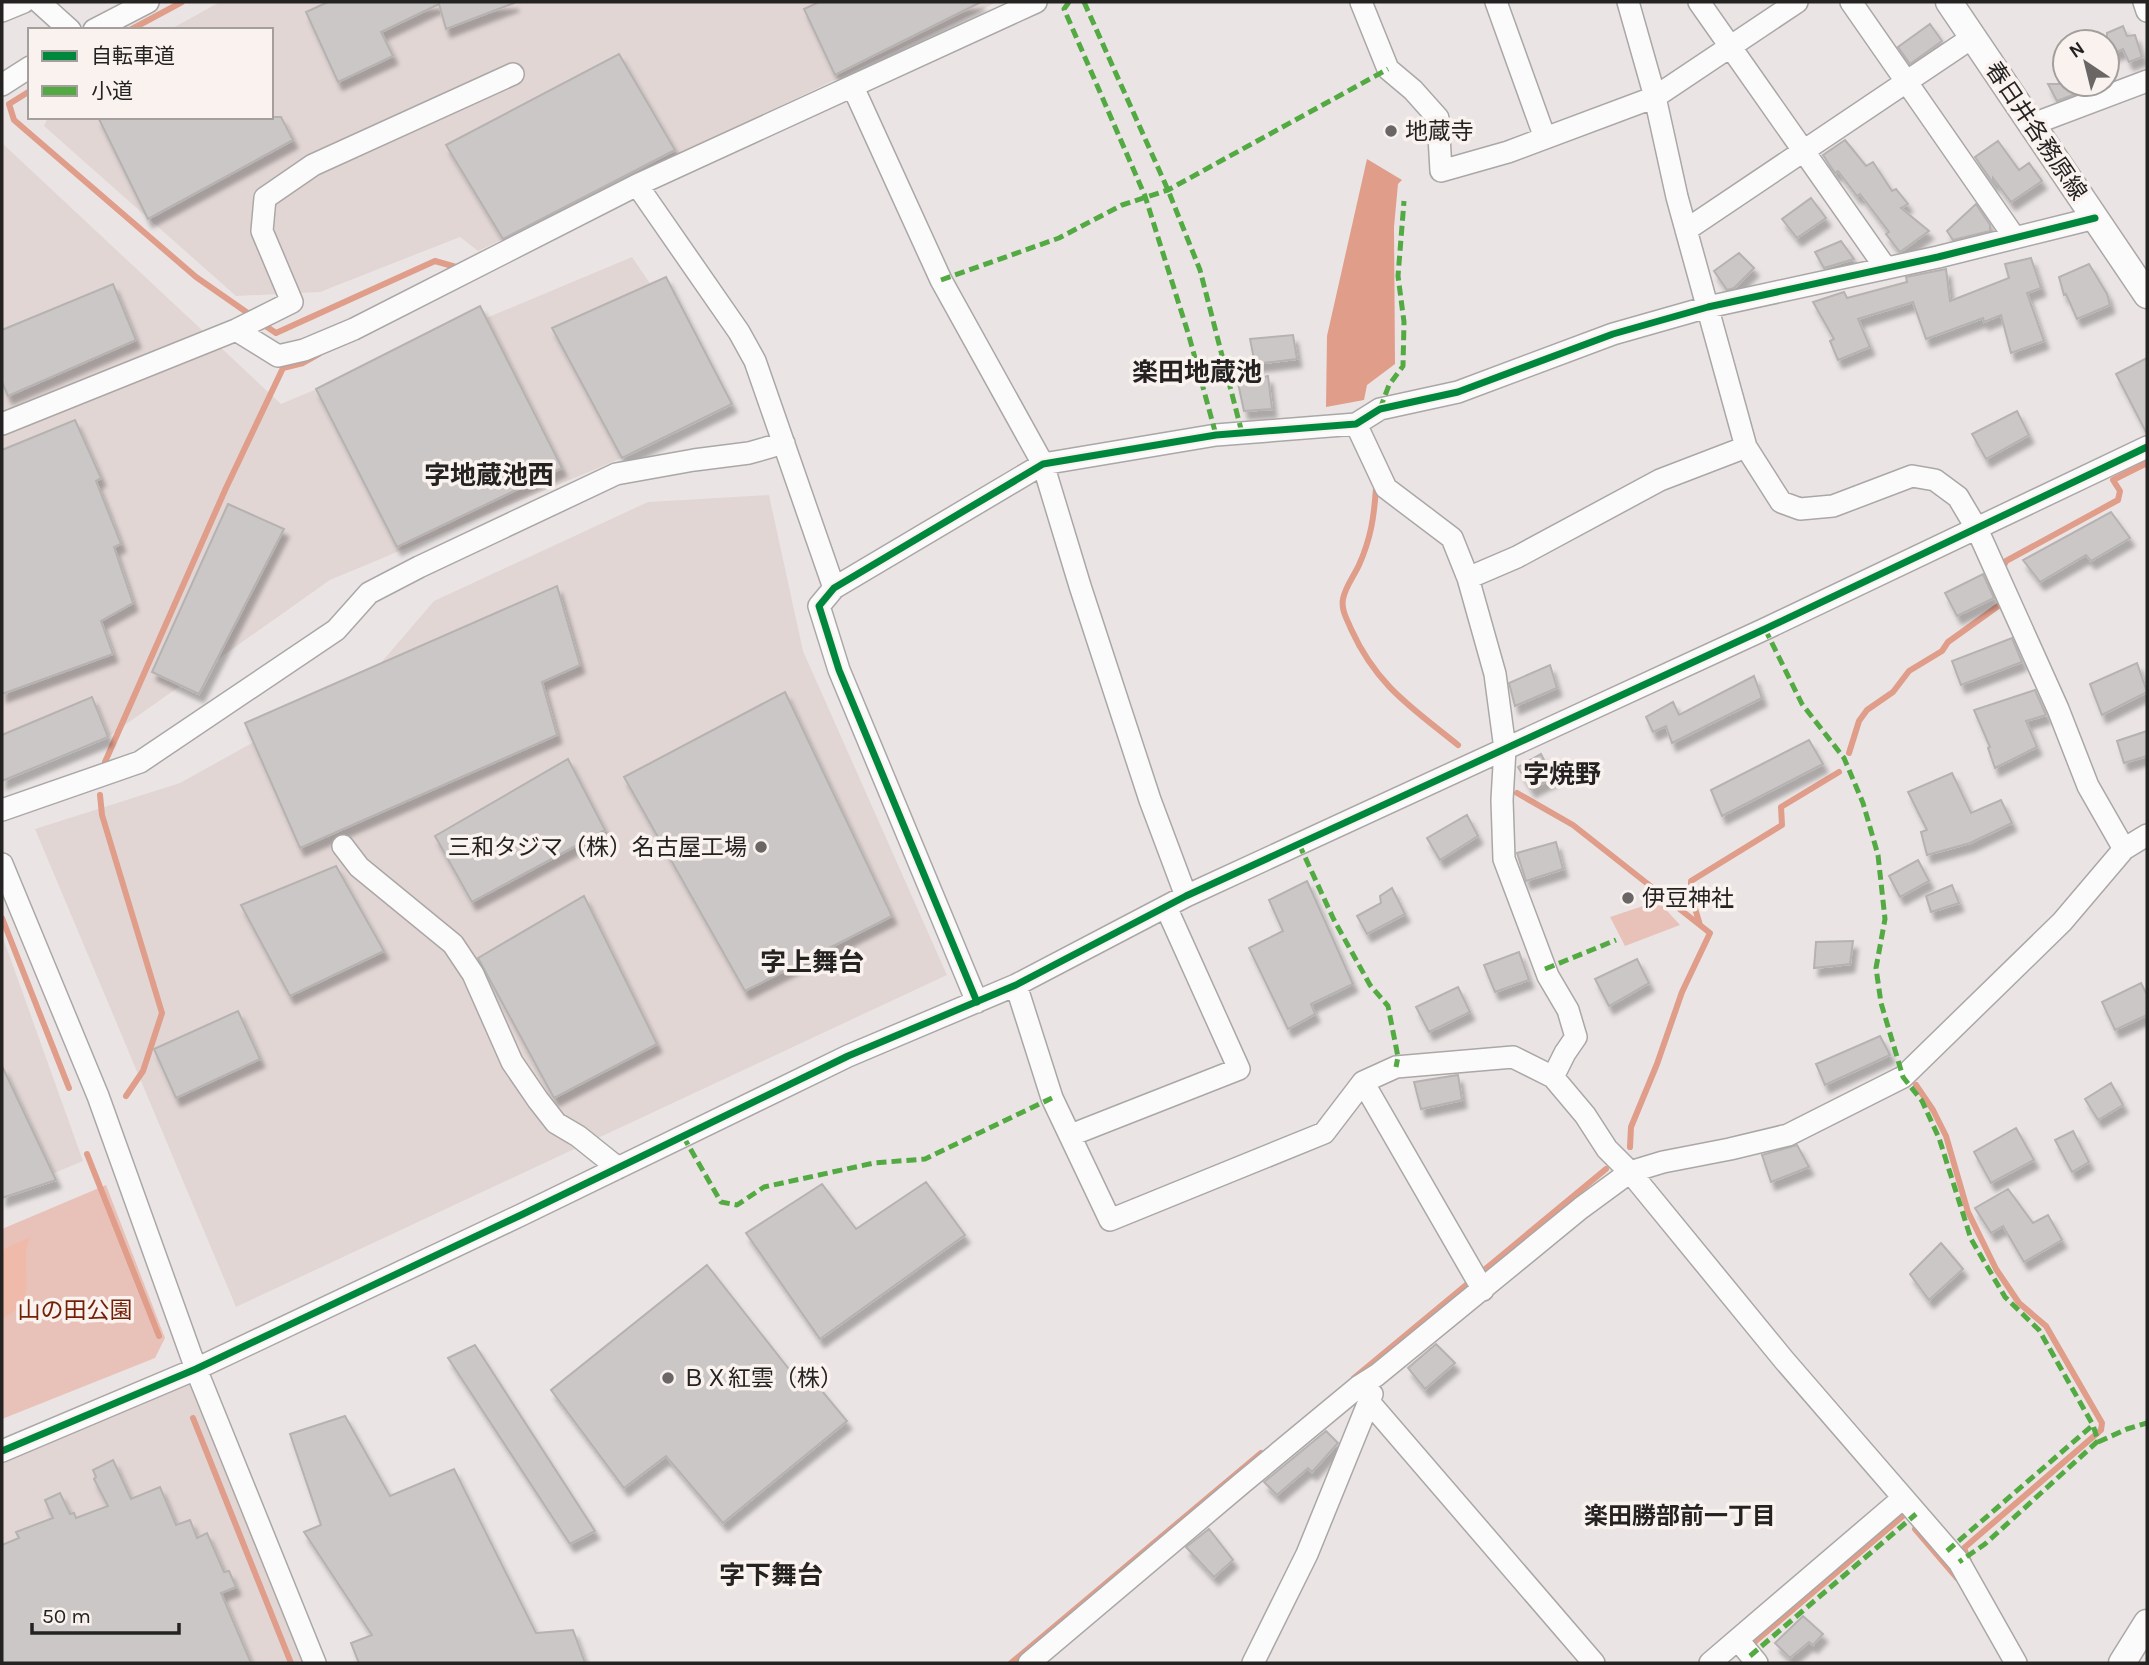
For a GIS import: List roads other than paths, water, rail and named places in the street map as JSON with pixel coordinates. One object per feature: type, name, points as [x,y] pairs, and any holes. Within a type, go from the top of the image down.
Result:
[{"type":"main road","name":"春日井各務原線","points":[[1949,2],[2147,295]]},
{"type":"main road","points":[[2122,1663],[2147,1623]]},
{"type":"street","points":[[2,10],[23,2]]},
{"type":"street","points":[[39,2],[68,28]]},
{"type":"street","points":[[98,28],[148,2]]},
{"type":"street","points":[[250,323],[278,356],[304,350],[355,329],[638,185],[1036,2]]},
{"type":"street","points":[[1361,2],[1388,69],[1413,90],[1438,118],[1441,171],[1508,152],[1655,97],[1797,2]]},
{"type":"street","points":[[1496,2],[1545,138]]},
{"type":"street","points":[[1628,2],[1655,97],[1686,230],[1746,447],[1781,502],[1800,509],[1833,506],[1912,475],[1935,480],[1958,497],[1978,529],[2058,709],[2088,786],[2124,849]]},
{"type":"street","points":[[1699,2],[1885,267]]},
{"type":"street","points":[[1851,2],[2015,238]]},
{"type":"street","points":[[2144,2],[2147,11]]},
{"type":"street","points":[[1686,230],[1973,37]]},
{"type":"street","points":[[2,85],[28,69]]},
{"type":"street","points":[[2,424],[250,323],[292,302],[262,232],[265,198],[313,165],[513,74]]},
{"type":"street","points":[[2033,124],[2147,81]]},
{"type":"street","points":[[853,87],[941,280],[1044,464],[1080,586],[1142,775],[1186,896]]},
{"type":"street","points":[[638,185],[739,332],[755,361],[834,588]]},
{"type":"street","points":[[977,1002],[839,670],[820,606],[834,588],[1044,464],[1216,435],[1356,424],[1380,409],[1458,392],[1613,334],[1708,307],[2095,218]]},
{"type":"street","points":[[1356,424],[1386,488],[1452,538],[1468,578],[1495,674],[1505,749],[1502,800],[1504,859],[1548,976],[1568,1010],[1576,1037],[1553,1077]]},
{"type":"street","points":[[2,810],[139,762],[336,630],[369,593],[616,474],[749,453],[784,443]]},
{"type":"street","points":[[1468,578],[1517,557],[1660,480],[1746,447]]},
{"type":"street","points":[[2,1451],[197,1369],[848,1056],[1016,985],[1186,896],[1978,529],[2147,447]]},
{"type":"street","points":[[1030,1663],[1358,1387],[1377,1375],[1581,1208],[1630,1172],[1663,1162],[1788,1135],[1903,1077],[2062,922],[2124,849],[2147,835]]},
{"type":"street","points":[[344,846],[359,867],[453,944],[473,974],[512,1062],[538,1100],[556,1123],[578,1136],[618,1168]]},
{"type":"street","points":[[2,864],[98,1096],[197,1369],[315,1663]]},
{"type":"street","points":[[1071,1135],[1239,1069],[1166,907]]},
{"type":"street","points":[[1016,985],[1052,1098],[1110,1220],[1324,1133],[1363,1082],[1396,1068],[1513,1056],[1553,1077],[1585,1115],[1607,1149],[1630,1172],[1784,1360],[1959,1562],[2016,1663]]},
{"type":"street","points":[[1363,1082],[1483,1290]]},
{"type":"street","points":[[1253,1663],[1307,1554],[1370,1403],[1377,1375]]},
{"type":"street","points":[[1370,1403],[1594,1663]]},
{"type":"street","points":[[1710,1663],[1903,1498]]},
{"type":"street","points":[[1738,1640],[1757,1663]]},
{"type":"waterway","points":[[134,28],[182,2]]},
{"type":"waterway","points":[[28,92],[9,104],[14,120],[196,277],[252,316]]},
{"type":"waterway","points":[[261,323],[276,333],[435,261],[456,267]]},
{"type":"waterway","points":[[105,762],[226,488],[283,368],[303,363],[319,354]]},
{"type":"waterway","points":[[2002,570],[2006,561],[2118,500],[2120,491],[2113,480],[2147,463]]},
{"type":"waterway","points":[[1376,488],[1373,518],[1366,546],[1344,595],[1345,614],[1361,649],[1384,681],[1410,707],[1458,745]]},
{"type":"waterway","points":[[1849,753],[1859,721],[1867,710],[1893,692],[1909,671],[1942,651],[1948,642],[2001,604]]},
{"type":"waterway","points":[[1700,925],[1691,895],[1691,881],[1782,825],[1781,807],[1839,772]]},
{"type":"waterway","points":[[1517,793],[1573,825],[1710,933],[1682,992],[1631,1127],[1630,1147]]},
{"type":"waterway","points":[[100,795],[102,815],[162,1013],[143,1071],[126,1096]]},
{"type":"waterway","points":[[2,918],[69,1088]]},
{"type":"waterway","points":[[1916,1085],[1946,1136],[1968,1212],[1996,1269],[2019,1303],[2046,1326],[2102,1423],[2101,1430],[1964,1548],[1969,1561]]},
{"type":"waterway","points":[[87,1154],[159,1336]]},
{"type":"waterway","points":[[1354,1378],[1606,1169]]},
{"type":"waterway","points":[[193,1418],[291,1663]]},
{"type":"waterway","points":[[1011,1663],[1261,1453]]},
{"type":"waterway","points":[[1751,1645],[1904,1515]]},
{"type":"waterway","points":[[1915,1529],[1957,1578]]},
{"type":"place","name":"地蔵寺","points":[[1391,131]]},
{"type":"place","name":"三和タジマ（株）名古屋工場","points":[[761,847]]},
{"type":"place","name":"伊豆神社","points":[[1628,898]]},
{"type":"place","name":"ＢＸ紅雲（株）","points":[[668,1378]]},
{"type":"district","name":"楽田地蔵池","points":[[1197,372]]},
{"type":"district","name":"字地蔵池西","points":[[489,475]]},
{"type":"district","name":"字焼野","points":[[1562,774]]},
{"type":"district","name":"字上舞台","points":[[812,962]]},
{"type":"district","name":"楽田勝部前一丁目","points":[[1680,1516]]},
{"type":"district","name":"字下舞台","points":[[771,1575]]},
{"type":"park label","name":"山の田公園","points":[[75,1310]]}]
